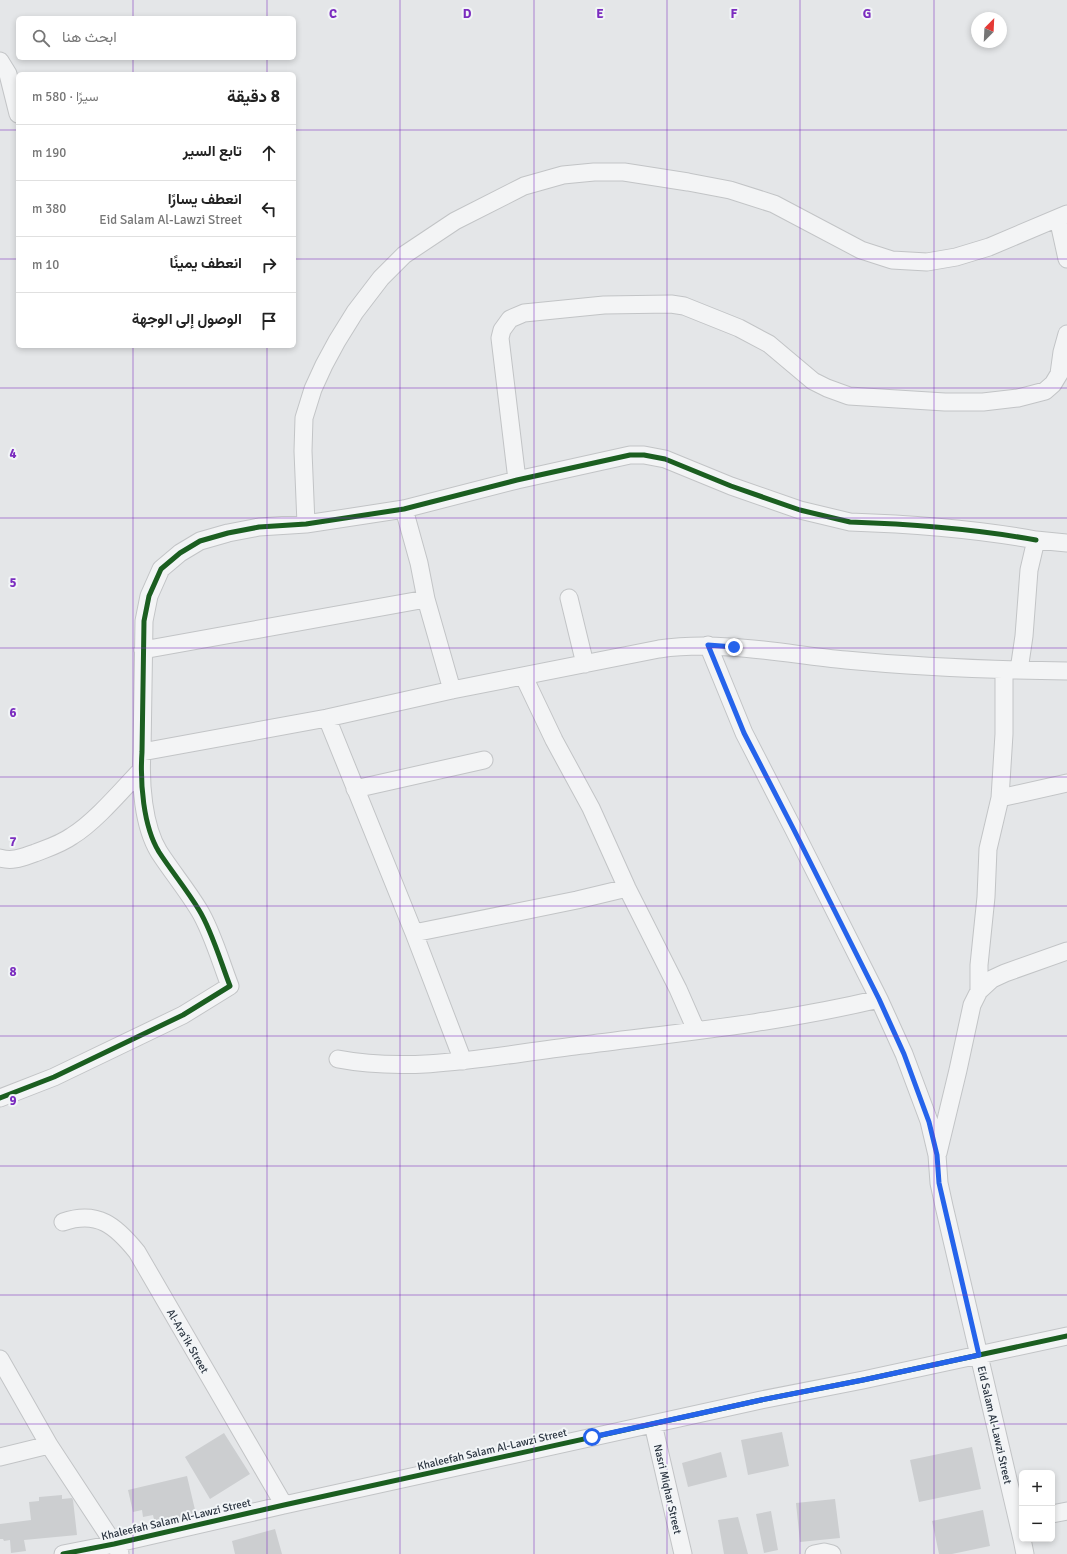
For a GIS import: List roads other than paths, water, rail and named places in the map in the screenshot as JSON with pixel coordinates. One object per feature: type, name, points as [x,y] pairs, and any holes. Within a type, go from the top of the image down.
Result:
[{"type":"street","points":[[0,61],[8,74],[16,106]]},
{"type":"street","points":[[306,524],[303,451],[304,418],[313,389],[337,341],[381,278],[404,255],[455,221],[524,186],[563,175],[594,172],[624,172],[730,190],[774,204],[861,250],[892,260],[920,262],[956,257],[989,247],[1062,216],[1067,259]]},
{"type":"street","points":[[517,480],[500,338],[502,330],[510,319],[524,313],[604,305],[642,303],[662,303],[684,306],[739,328],[769,344],[813,381],[827,388],[849,396],[945,402],[982,402],[1018,398],[1045,391],[1054,384],[1059,374],[1062,352],[1067,334]]},
{"type":"street","points":[[0,1098],[54,1077],[183,1015],[230,986],[200,910],[158,851],[144,807],[141,770],[144,621],[149,596],[162,569],[180,553],[200,541],[228,533],[259,527],[306,524],[404,509],[517,480],[622,457],[650,456],[674,463],[731,486],[800,510],[839,520],[850,522],[919,525],[992,532],[1067,544]]},
{"type":"street","points":[[404,509],[419,563],[426,599],[452,690]]},
{"type":"street","points":[[979,991],[979,965],[986,897],[988,850],[1000,798],[1004,734],[1011,670],[1024,636],[1029,570],[1036,540]]},
{"type":"street","points":[[570,598],[585,664]]},
{"type":"street","points":[[143,650],[426,599]]},
{"type":"street","points":[[142,752],[327,718],[452,690],[680,646],[708,645],[734,647],[885,664],[1067,671]]},
{"type":"street","name":"Eid Salam Al-Lawzi Street","points":[[708,645],[744,733],[879,999],[904,1054],[929,1122],[937,1155],[939,1183],[1019,1522]]},
{"type":"street","points":[[524,676],[554,740],[591,808],[627,888],[678,989],[696,1030]]},
{"type":"street","points":[[327,718],[414,933],[463,1061]]},
{"type":"street","points":[[355,788],[484,760]]},
{"type":"street","points":[[0,858],[8,860],[20,859],[55,845],[74,835],[98,814],[141,770]]},
{"type":"street","points":[[1000,798],[1067,783]]},
{"type":"street","points":[[414,933],[577,900],[627,888]]},
{"type":"street","points":[[937,1155],[972,1005],[979,991],[992,979],[1005,973],[1067,951]]},
{"type":"street","points":[[338,1060],[379,1065],[463,1061],[815,1013],[879,999]]},
{"type":"street","name":"Al-Ara‘ik Street","points":[[63,1222],[81,1218],[95,1219],[106,1222],[115,1228],[137,1252],[284,1505]]},
{"type":"street","name":"Khaleefah Salam Al-Lawzi Street","points":[[63,1554],[117,1549],[284,1505],[653,1424],[1067,1336]]},
{"type":"street","points":[[0,1359],[48,1445],[117,1549]]},
{"type":"street","name":"Nasri Miqhar Street","points":[[653,1424],[683,1554]]},
{"type":"street","points":[[0,1457],[48,1445]]},
{"type":"street","points":[[1055,1513],[1067,1510]]},
{"type":"street","name":"Eid Salam Al-Lawzi Street","points":[[1023,1542],[1025,1554]]},
{"type":"street","points":[[814,1554],[824,1552],[832,1554]]}]
